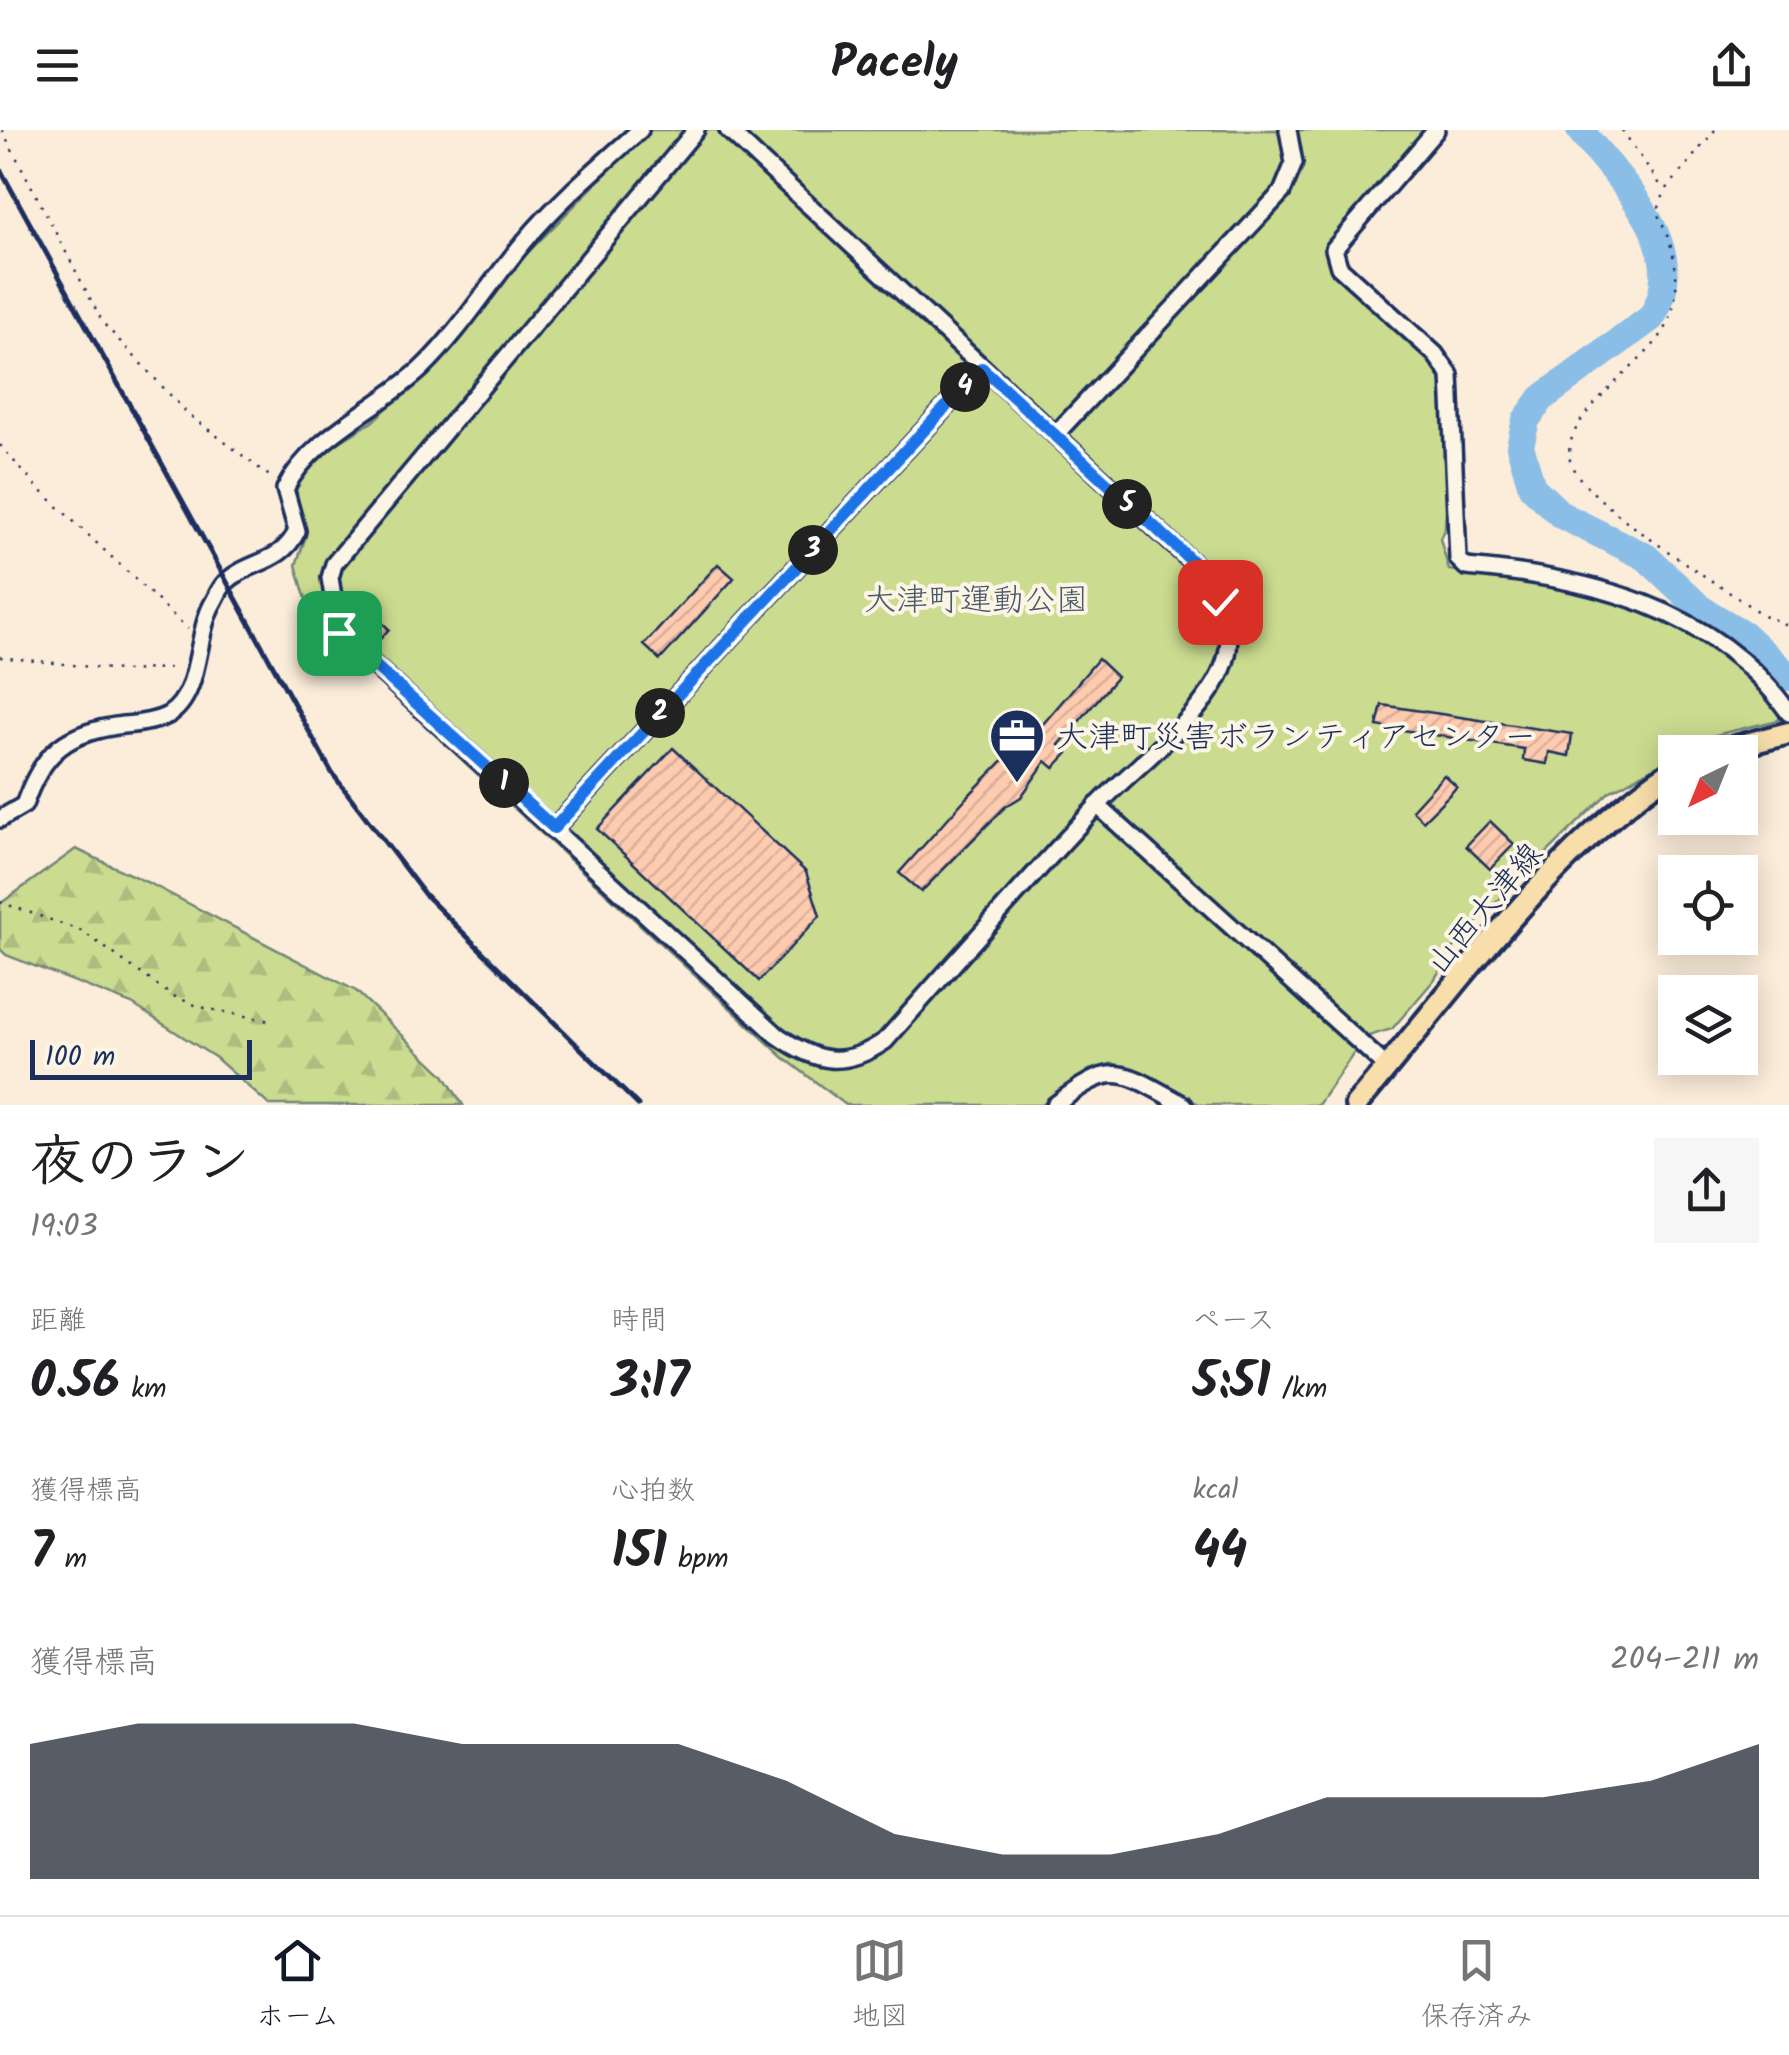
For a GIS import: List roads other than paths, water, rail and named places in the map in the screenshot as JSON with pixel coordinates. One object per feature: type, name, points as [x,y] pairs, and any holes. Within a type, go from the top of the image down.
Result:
[{"type":"main road","points":[[1758,741],[1789,733]]},
{"type":"main road","name":"山西大津線","points":[[1356,1105],[1574,849],[1658,780]]},
{"type":"street","points":[[0,819],[24,805],[32,782],[66,739],[86,730],[141,723],[169,714],[183,698],[195,665],[204,618],[225,583],[270,562],[290,546],[297,531],[285,489],[296,466],[389,398],[447,342],[526,239],[640,130]]},
{"type":"street","points":[[696,130],[334,564],[330,578],[339,633],[777,1035],[806,1056],[836,1062],[864,1055],[885,1040],[1097,805],[1198,706],[1218,678],[1228,639],[1220,602],[1195,564],[728,130]]},
{"type":"street","points":[[1055,435],[1282,192],[1294,163],[1288,130]]},
{"type":"street","points":[[1436,130],[1334,249],[1339,267],[1434,354],[1450,375],[1458,559],[1466,566],[1578,580],[1646,604],[1730,650],[1774,691],[1789,713]]},
{"type":"street","points":[[554,828],[982,368]]},
{"type":"street","points":[[1097,805],[1388,1068]]},
{"type":"street","points":[[1055,1105],[1092,1077],[1109,1072],[1184,1105]]},
{"type":"waterway","points":[[1580,130],[1647,218],[1664,267],[1662,292],[1651,318],[1542,398],[1526,420],[1520,446],[1532,487],[1561,515],[1646,557],[1701,609],[1743,634],[1789,677]]},
{"type":"railway","points":[[0,169],[332,773],[425,895],[638,1105]]},
{"type":"place","name":"大津町災害ボランティアセンター","points":[[1017,785]]},
{"type":"park label","name":"大津町運動公園","points":[[976,599]]}]
